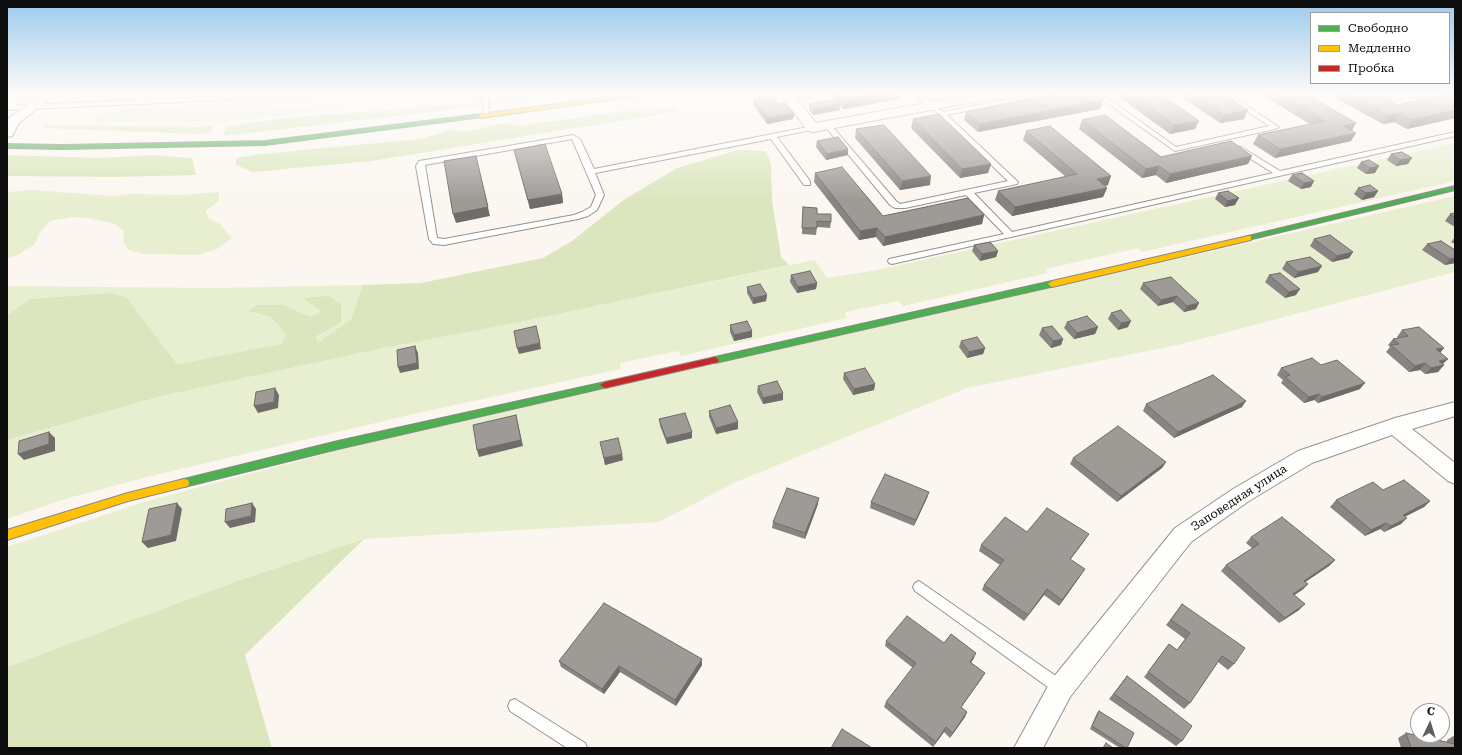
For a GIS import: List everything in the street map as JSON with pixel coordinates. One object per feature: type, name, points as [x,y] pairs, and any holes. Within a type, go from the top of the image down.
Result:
[{"type":"street","points":[[7,146],[63,147],[265,143],[378,129]]},
{"type":"street","points":[[7,138],[72,139],[154,145]]},
{"type":"street","points":[[7,535],[128,497],[338,445],[1080,278],[1455,188]]},
{"type":"street","name":"Заповедная улица","points":[[1028,748],[1061,688],[1183,535],[1241,495],[1305,457],[1396,426],[1455,409]]},
{"type":"street","points":[[1396,426],[1455,475]]},
{"type":"lane","points":[[591,172],[808,129]]},
{"type":"lane","points":[[831,129],[892,203],[905,206],[1014,182],[958,129]]},
{"type":"lane","points":[[1147,129],[1175,149],[1270,129]]},
{"type":"lane","points":[[892,261],[1455,134]]},
{"type":"lane","points":[[573,137],[576,140],[591,172],[600,195],[594,208],[576,218],[444,242],[436,242],[433,239],[420,166],[422,163],[573,137]]},
{"type":"lane","points":[[773,137],[808,182]]},
{"type":"lane","points":[[1226,139],[1279,174]]},
{"type":"lane","points":[[968,192],[1010,234]]},
{"type":"lane","points":[[919,588],[1061,688]]},
{"type":"lane","points":[[515,706],[580,748]]},
{"type":"green space","points":[[75,129],[212,129],[212,132],[198,134]]},
{"type":"green space","points":[[225,129],[281,129],[223,136]]},
{"type":"green space","points":[[477,129],[568,129],[371,161],[252,172],[235,164],[237,158],[261,154],[420,139],[449,130],[470,131]]},
{"type":"green space","points":[[1455,143],[1455,181],[1142,252],[1138,248],[1045,269],[1048,273],[903,306],[899,301],[845,312],[847,318],[681,356],[678,351],[620,363],[621,369],[418,413],[147,477],[65,499],[7,519],[7,440],[162,396],[379,349],[526,321],[815,260],[827,278],[877,270]]},
{"type":"green space","points":[[738,150],[766,151],[771,164],[772,200],[781,257],[789,265],[526,321],[379,349],[162,396],[7,440],[7,315],[30,299],[111,293],[126,297],[177,364],[281,344],[286,334],[272,318],[248,311],[257,305],[284,305],[309,316],[322,312],[303,298],[329,296],[341,304],[341,322],[316,337],[318,343],[351,319],[363,285],[421,283],[543,258],[572,241],[625,199],[677,168]]},
{"type":"green space","points":[[7,155],[97,158],[155,155],[192,158],[196,175],[116,177],[7,176]]},
{"type":"green space","points":[[32,190],[112,196],[130,194],[182,195],[219,192],[219,201],[206,211],[209,219],[220,224],[232,238],[217,249],[198,255],[143,254],[128,250],[123,241],[124,231],[115,224],[87,218],[72,217],[50,221],[41,231],[34,245],[16,256],[7,258],[7,192]]},
{"type":"green space","points":[[1455,196],[1455,272],[1182,344],[967,388],[736,482],[659,522],[364,539],[237,581],[7,667],[7,547],[147,501],[366,443]]},
{"type":"green space","points":[[363,285],[351,319],[318,344],[316,338],[341,321],[303,298],[322,312],[309,316],[284,305],[249,312],[272,318],[286,334],[281,344],[177,364],[125,297],[111,293],[30,299],[7,315],[7,286],[214,288]]},
{"type":"green space","points":[[364,539],[245,655],[272,748],[7,748],[7,667],[237,581]]},
{"type":"building","points":[[856,129],[888,129],[931,176],[902,181]]},
{"type":"building","points":[[923,129],[955,129],[991,164],[962,169]]},
{"type":"building","points":[[1034,129],[1054,129],[1111,176],[1097,179],[1107,188],[1015,207],[998,191],[1077,174],[1026,131]]},
{"type":"building","points":[[1094,129],[1124,129],[1161,157],[1231,141],[1252,156],[1170,174],[1159,166],[1146,169]]},
{"type":"building","points":[[1286,129],[1350,129],[1356,133],[1280,149],[1258,135]]},
{"type":"building","points":[[838,137],[848,149],[827,154],[817,141]]},
{"type":"building","points":[[545,144],[562,194],[528,200],[514,150]]},
{"type":"building","points":[[1402,152],[1412,158],[1400,160],[1391,154]]},
{"type":"building","points":[[476,156],[488,207],[453,214],[444,161]]},
{"type":"building","points":[[1369,160],[1379,166],[1370,168],[1361,162]]},
{"type":"building","points":[[842,167],[883,216],[968,198],[984,215],[885,237],[877,228],[860,231],[815,173]]},
{"type":"building","points":[[1302,173],[1314,181],[1304,183],[1292,175]]},
{"type":"building","points":[[1370,185],[1378,191],[1366,193],[1358,188]]},
{"type":"building","points":[[1228,191],[1239,198],[1228,201],[1218,193]]},
{"type":"building","points":[[803,207],[817,208],[817,214],[831,214],[831,222],[817,221],[817,228],[802,228]]},
{"type":"building","points":[[1455,213],[1455,218],[1450,214]]},
{"type":"building","points":[[1330,235],[1353,252],[1337,256],[1314,239]]},
{"type":"building","points":[[1441,241],[1455,250],[1455,258],[1450,259],[1427,244]]},
{"type":"building","points":[[990,242],[998,251],[982,254],[974,245]]},
{"type":"building","points":[[1310,257],[1322,266],[1298,272],[1286,262]]},
{"type":"building","points":[[810,271],[817,283],[798,287],[791,275]]},
{"type":"building","points":[[1280,273],[1300,289],[1289,292],[1269,275]]},
{"type":"building","points":[[1171,277],[1199,303],[1187,306],[1177,296],[1161,300],[1143,283]]},
{"type":"building","points":[[760,284],[767,295],[753,298],[747,287]]},
{"type":"building","points":[[1121,310],[1131,321],[1121,323],[1111,313]]},
{"type":"building","points":[[1087,316],[1098,327],[1077,333],[1067,322]]},
{"type":"building","points":[[747,321],[752,331],[734,335],[730,325]]},
{"type":"building","points":[[536,326],[540,343],[517,348],[514,331]]},
{"type":"building","points":[[1052,326],[1063,339],[1053,341],[1042,328]]},
{"type":"building","points":[[1419,327],[1444,348],[1436,349],[1448,359],[1439,361],[1444,365],[1431,368],[1425,363],[1415,366],[1391,345],[1399,344],[1393,339],[1408,336],[1402,330]]},
{"type":"building","points":[[977,337],[985,348],[969,352],[961,341]]},
{"type":"building","points":[[415,346],[417,363],[398,367],[397,350]]},
{"type":"building","points":[[1312,358],[1321,365],[1337,360],[1365,383],[1322,397],[1319,394],[1309,397],[1285,377],[1290,375],[1281,368]]},
{"type":"building","points":[[865,368],[875,384],[854,389],[844,373]]},
{"type":"building","points":[[1213,375],[1246,401],[1178,432],[1146,404]]},
{"type":"building","points":[[777,381],[783,393],[763,398],[758,386]]},
{"type":"building","points":[[275,388],[274,402],[254,406],[256,392]]},
{"type":"building","points":[[730,405],[738,422],[716,428],[709,411]]},
{"type":"building","points":[[685,413],[692,432],[666,438],[659,419]]},
{"type":"building","points":[[516,415],[521,440],[477,450],[473,425]]},
{"type":"building","points":[[1118,426],[1166,462],[1121,496],[1073,458]]},
{"type":"building","points":[[49,432],[49,444],[18,454],[19,441]]},
{"type":"building","points":[[618,438],[622,454],[604,458],[600,442]]},
{"type":"building","points":[[885,474],[929,492],[916,520],[871,502]]},
{"type":"building","points":[[1404,480],[1430,501],[1403,515],[1407,518],[1391,526],[1386,523],[1371,530],[1336,500],[1373,482],[1383,490]]},
{"type":"building","points":[[787,488],[819,498],[805,533],[773,522]]},
{"type":"building","points":[[177,503],[171,535],[142,542],[149,509]]},
{"type":"building","points":[[252,503],[251,516],[225,522],[226,509]]},
{"type":"building","points":[[1047,508],[1089,534],[1070,559],[1085,569],[1062,600],[1047,589],[1028,615],[984,585],[1004,560],[981,545],[1005,517],[1027,532]]},
{"type":"building","points":[[1282,517],[1335,560],[1304,581],[1308,584],[1293,594],[1305,604],[1285,618],[1226,565],[1259,544],[1251,537]]},
{"type":"building","points":[[604,603],[702,659],[675,700],[619,666],[602,689],[559,661]]},
{"type":"building","points":[[1182,604],[1245,648],[1234,664],[1222,656],[1190,703],[1148,672],[1169,644],[1177,650],[1190,633],[1171,620]]},
{"type":"building","points":[[907,616],[944,643],[951,634],[976,653],[970,662],[985,673],[961,707],[967,712],[953,733],[946,727],[936,742],[886,702],[916,663],[886,641]]},
{"type":"building","points":[[1127,676],[1192,726],[1182,741],[1114,694]]},
{"type":"building","points":[[1099,711],[1134,733],[1127,748],[1092,726]]},
{"type":"building","points":[[842,729],[872,748],[831,748]]},
{"type":"building","points":[[1406,733],[1410,734],[1410,743],[1455,744],[1455,748],[1411,748]]},
{"type":"building","points":[[1106,743],[1113,748],[1103,748]]},
{"type":"traffic: fast","points":[[7,146],[63,147],[265,143],[375,129]]},
{"type":"traffic: fast","points":[[1248,238],[1455,188]]},
{"type":"traffic: fast","points":[[715,360],[1052,284]]},
{"type":"traffic: fast","points":[[184,483],[338,445],[605,385]]},
{"type":"traffic: slow","points":[[1052,284],[1248,238]]},
{"type":"traffic: slow","points":[[7,535],[128,497],[184,483]]},
{"type":"traffic: jam","points":[[605,385],[715,360]]}]
